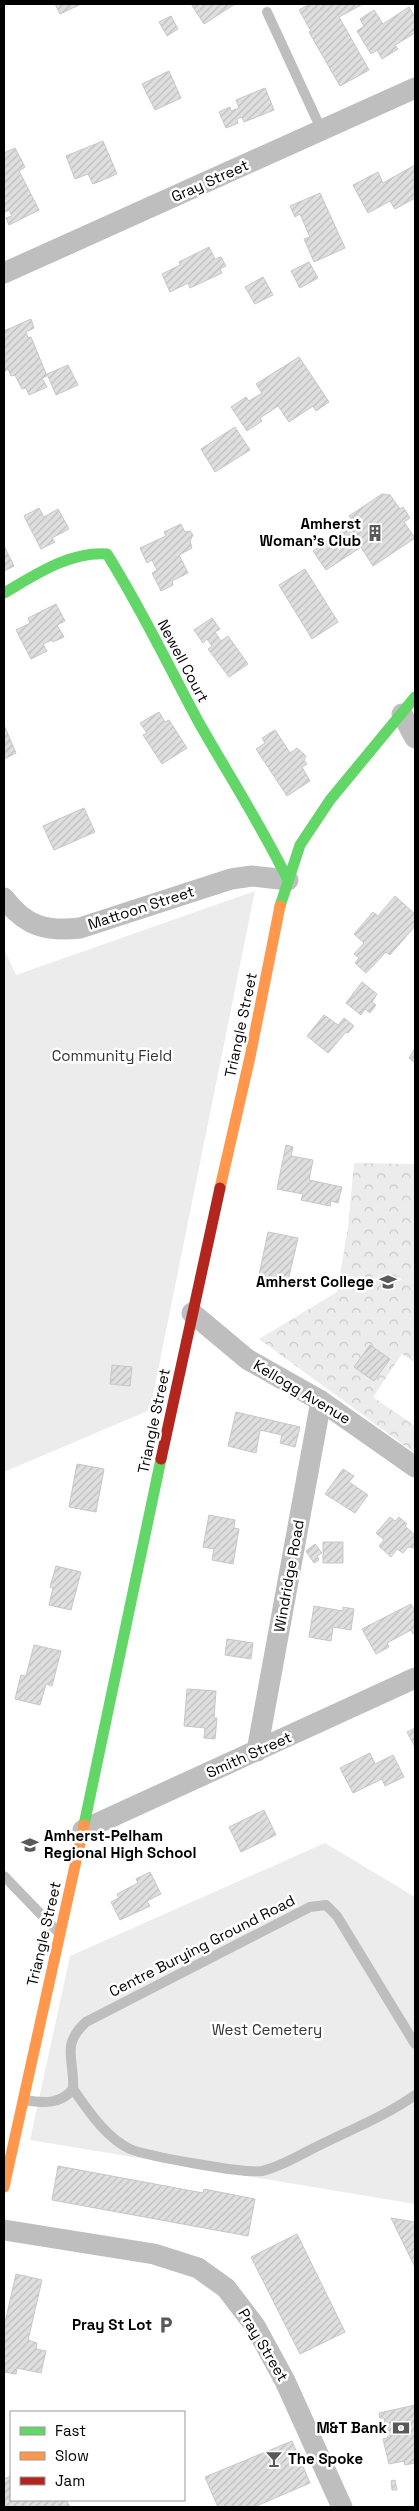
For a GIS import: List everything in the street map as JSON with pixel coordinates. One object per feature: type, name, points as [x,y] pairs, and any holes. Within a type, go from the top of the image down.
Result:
[{"type":"main road","name":"Newell Court","points":[[4,593],[83,554],[107,554],[132,594],[199,722],[267,837],[288,880]]},
{"type":"main road","name":"Triangle Street","points":[[4,2187],[83,1830],[192,1313],[288,880],[300,845],[330,800],[415,697]]},
{"type":"street","name":"Gray Street","points":[[4,273],[415,88]]},
{"type":"street","points":[[402,714],[415,738]]},
{"type":"street","name":"Mattoon Street","points":[[4,898],[18,916],[46,929],[61,931],[80,928],[231,879],[252,876],[288,880]]},
{"type":"street","name":"Kellogg Avenue","points":[[192,1313],[247,1359],[321,1401],[415,1466]]},
{"type":"street","name":"Windridge Road","points":[[258,1751],[321,1401]]},
{"type":"street","name":"Smith Street","points":[[83,1830],[415,1678]]},
{"type":"street","name":"Pray Street","points":[[4,2230],[154,2254],[198,2268],[226,2288],[255,2326],[285,2381],[342,2507]]},
{"type":"lane","points":[[267,12],[322,131]]},
{"type":"lane","points":[[4,1876],[60,1934]]},
{"type":"lane","name":"Centre Burying Ground Road","points":[[73,2089],[70,2044],[74,2033],[86,2022],[310,1908],[326,1905],[336,1916],[415,2044]]},
{"type":"lane","points":[[23,2100],[48,2103],[68,2094],[73,2089],[109,2134],[130,2149],[190,2162],[261,2171],[279,2165],[344,2133],[415,2095]]},
{"type":"green space","name":"Community Field","points":[[255,891],[150,1410],[4,1472],[4,949],[16,975]]},
{"type":"green space","points":[[354,1163],[415,1164],[415,1363],[402,1354],[373,1397],[415,1426],[415,1453],[259,1339],[337,1292],[348,1227]]},
{"type":"green space","name":"West Cemetery","points":[[325,1843],[415,1897],[415,2204],[30,2140],[70,1956]]},
{"type":"building","points":[[55,4],[81,4],[60,14]]},
{"type":"building","points":[[191,4],[235,4],[204,24]]},
{"type":"building","points":[[310,4],[363,4],[339,17],[369,70],[340,86],[309,32],[311,31],[299,10]]},
{"type":"building","points":[[409,7],[415,17],[415,33],[395,45],[398,49],[382,59],[377,50],[371,54],[357,31],[364,26],[360,19],[374,10],[383,24]]},
{"type":"building","points":[[171,16],[178,29],[167,36],[159,22]]},
{"type":"building","points":[[169,71],[181,98],[155,110],[142,84]]},
{"type":"building","points":[[265,88],[274,110],[244,122],[242,117],[237,119],[238,123],[226,128],[219,112],[230,107],[231,111],[239,108],[236,100]]},
{"type":"building","points":[[103,141],[117,174],[93,184],[88,174],[75,179],[66,156]]},
{"type":"building","points":[[15,148],[25,167],[19,171],[39,210],[9,225],[6,218],[12,216],[9,210],[5,212],[4,210],[4,153]]},
{"type":"building","points":[[415,165],[415,198],[395,209],[390,201],[368,213],[353,185],[378,172],[383,183]]},
{"type":"building","points":[[320,193],[345,248],[314,262],[304,239],[310,237],[300,214],[295,217],[290,206]]},
{"type":"building","points":[[209,247],[215,259],[221,257],[226,266],[220,269],[222,273],[190,288],[188,283],[170,292],[162,274],[180,265],[179,262]]},
{"type":"building","points":[[309,262],[318,278],[300,288],[291,271]]},
{"type":"building","points":[[263,277],[273,295],[255,304],[245,287]]},
{"type":"building","points":[[31,319],[34,328],[26,332],[28,338],[31,337],[47,376],[42,378],[47,387],[29,395],[26,388],[22,389],[15,375],[11,376],[8,369],[5,371],[4,331]]},
{"type":"building","points":[[299,357],[329,402],[316,411],[313,406],[289,422],[278,406],[260,418],[262,421],[247,431],[231,407],[246,397],[249,401],[262,393],[256,384]]},
{"type":"building","points":[[68,365],[78,385],[56,395],[47,374]]},
{"type":"building","points":[[235,427],[250,450],[215,472],[201,449]]},
{"type":"building","name":"Amherst Woman's Club","points":[[382,494],[390,495],[400,509],[403,507],[410,518],[404,522],[415,538],[373,566],[361,547],[326,570],[313,551],[319,547],[316,543],[323,539],[325,542],[349,527],[346,522],[351,519],[349,516]]},
{"type":"building","points":[[39,508],[44,517],[58,509],[69,529],[52,538],[55,542],[41,549],[24,516]]},
{"type":"building","points":[[181,524],[185,532],[190,531],[193,535],[190,541],[192,548],[179,555],[188,573],[172,581],[173,585],[161,591],[152,573],[157,570],[152,560],[147,563],[140,548],[166,536],[164,532]]},
{"type":"building","points":[[4,546],[14,566],[4,571]]},
{"type":"building","points":[[305,569],[338,622],[312,639],[279,585]]},
{"type":"building","points":[[56,604],[65,621],[57,625],[64,637],[43,644],[47,651],[31,659],[16,630],[30,623],[28,618]]},
{"type":"building","points":[[212,618],[220,629],[215,632],[221,641],[228,636],[248,664],[229,677],[208,649],[212,646],[207,639],[203,643],[194,630]]},
{"type":"building","points":[[159,712],[165,722],[169,720],[187,748],[162,764],[143,735],[147,733],[140,723]]},
{"type":"building","points":[[4,725],[16,753],[4,759]]},
{"type":"building","points":[[275,730],[290,753],[297,748],[306,756],[304,760],[307,764],[302,767],[310,781],[287,796],[256,749],[265,743],[262,738]]},
{"type":"building","points":[[84,808],[95,832],[54,850],[43,826]]},
{"type":"building","points":[[395,896],[415,914],[415,926],[390,955],[386,952],[366,973],[355,963],[359,958],[354,954],[364,943],[354,934],[373,912],[378,916]]},
{"type":"building","points":[[362,982],[377,994],[372,1002],[376,1005],[370,1013],[365,1009],[361,1015],[346,1003]]},
{"type":"building","points":[[324,1015],[338,1025],[344,1018],[354,1026],[348,1033],[346,1032],[328,1053],[307,1036]]},
{"type":"building","points":[[415,1048],[415,1063],[409,1058]]},
{"type":"building","points":[[286,1145],[293,1147],[291,1156],[313,1160],[309,1180],[342,1187],[338,1203],[331,1201],[330,1206],[301,1200],[303,1194],[277,1189]]},
{"type":"building","points":[[268,1232],[298,1238],[288,1281],[259,1275]]},
{"type":"building","points":[[370,1345],[390,1359],[374,1381],[354,1367]]},
{"type":"building","points":[[112,1365],[132,1367],[130,1386],[110,1384]]},
{"type":"building","points":[[236,1412],[300,1427],[295,1447],[280,1443],[282,1435],[260,1430],[256,1453],[228,1446]]},
{"type":"building","points":[[77,1464],[104,1469],[96,1512],[69,1507]]},
{"type":"building","points":[[343,1469],[354,1476],[349,1482],[368,1495],[355,1513],[325,1494]]},
{"type":"building","points":[[209,1515],[235,1520],[234,1528],[239,1529],[233,1564],[212,1560],[214,1549],[203,1547]]},
{"type":"building","points":[[390,1517],[395,1521],[399,1517],[415,1535],[415,1548],[408,1547],[403,1553],[397,1549],[391,1557],[379,1546],[384,1540],[376,1533]]},
{"type":"building","points":[[323,1542],[343,1542],[343,1563],[323,1563]]},
{"type":"building","points":[[315,1544],[322,1553],[317,1556],[319,1560],[314,1563],[306,1551]]},
{"type":"building","points":[[56,1566],[81,1572],[71,1610],[49,1605],[53,1588],[50,1587]]},
{"type":"building","points":[[411,1604],[415,1611],[415,1632],[413,1634],[411,1630],[387,1643],[389,1647],[376,1654],[362,1629]]},
{"type":"building","points":[[314,1606],[343,1611],[343,1607],[354,1609],[351,1630],[333,1627],[331,1641],[309,1637]]},
{"type":"building","points":[[227,1639],[253,1643],[251,1659],[225,1655]]},
{"type":"building","points":[[34,1645],[61,1651],[52,1686],[46,1684],[40,1705],[15,1699],[21,1675],[26,1676]]},
{"type":"building","points":[[187,1689],[216,1691],[214,1718],[217,1718],[215,1739],[204,1738],[205,1728],[184,1726]]},
{"type":"building","points":[[415,1728],[415,1747],[407,1732]]},
{"type":"building","points":[[370,1753],[375,1764],[393,1755],[404,1777],[385,1786],[382,1779],[353,1793],[340,1768]]},
{"type":"building","points":[[264,1810],[276,1835],[241,1852],[229,1827]]},
{"type":"building","points":[[150,1872],[161,1894],[147,1901],[150,1906],[120,1920],[111,1902],[119,1898],[117,1894],[138,1883],[136,1879]]},
{"type":"building","points":[[58,2166],[203,2193],[204,2189],[255,2199],[248,2236],[52,2200]]},
{"type":"building","points":[[391,2218],[415,2222],[415,2267]]},
{"type":"building","points":[[297,2234],[345,2332],[300,2354],[251,2257]]},
{"type":"building","points":[[16,2274],[42,2280],[28,2340],[37,2343],[36,2349],[46,2351],[41,2373],[17,2368],[16,2374],[4,2372],[4,2327]]},
{"type":"building","name":"M&T Bank","points":[[415,2405],[415,2463],[405,2465],[404,2461],[389,2464],[383,2439],[388,2438],[384,2418],[380,2418],[379,2413]]},
{"type":"building","name":"The Spoke","points":[[292,2441],[310,2483],[254,2507],[218,2507],[205,2477]]},
{"type":"building","points":[[10,2476],[10,2501],[67,2501],[70,2507],[5,2507],[4,2479]]},
{"type":"building","points":[[395,2480],[397,2490],[392,2490],[391,2481]]},
{"type":"traffic: fast","points":[[4,593],[40,572],[66,560],[93,554],[107,554],[143,616],[198,721],[256,819],[288,880]]},
{"type":"traffic: fast","points":[[280,906],[300,845],[330,800],[415,697]]},
{"type":"traffic: fast","points":[[84,1825],[161,1459]]},
{"type":"traffic: slow","points":[[220,1188],[250,1057],[280,906]]},
{"type":"traffic: slow","points":[[4,2187],[84,1825]]},
{"type":"traffic: jam","points":[[161,1459],[220,1188]]},
{"type":"place","name":"Amherst Woman's Club","points":[[375,533]]},
{"type":"place","name":"Amherst College","points":[[388,1282]]},
{"type":"place","name":"Amherst-Pelham Regional High School","points":[[30,1845]]},
{"type":"place","name":"Pray St Lot","points":[[166,2325]]},
{"type":"place","name":"M&T Bank","points":[[401,2428]]},
{"type":"place","name":"The Spoke","points":[[274,2459]]}]
